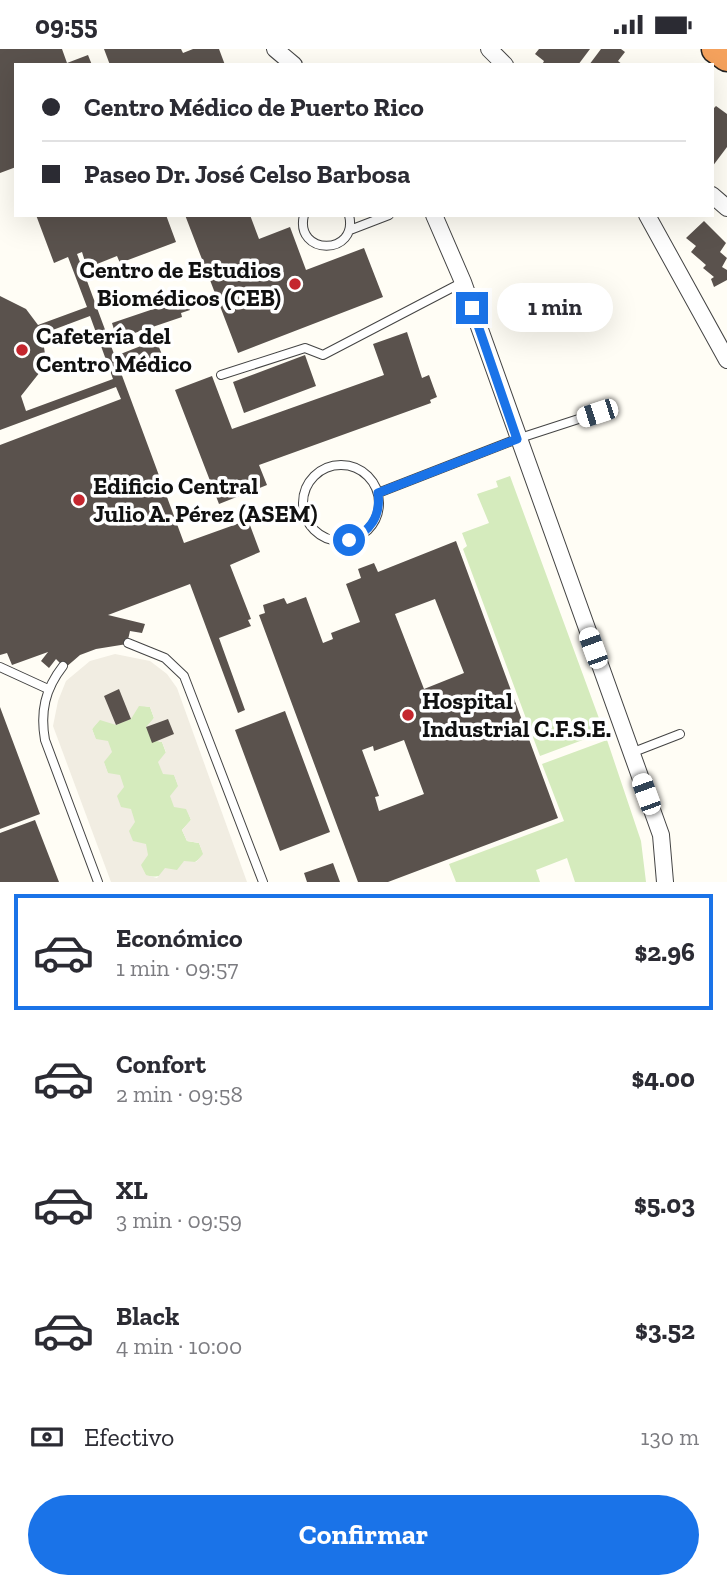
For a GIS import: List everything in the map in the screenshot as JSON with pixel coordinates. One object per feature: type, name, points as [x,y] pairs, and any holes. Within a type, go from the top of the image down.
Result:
[{"type":"highway","points":[[716,49],[727,57]]},
{"type":"street","points":[[275,49],[291,63]]},
{"type":"street","points":[[489,49],[503,63]]},
{"type":"street","points":[[434,217],[463,282],[661,835],[665,882]]},
{"type":"street","points":[[648,217],[727,361]]},
{"type":"lane","points":[[304,217],[306,236],[319,246],[338,245],[350,230],[384,217]]},
{"type":"lane","points":[[349,217],[350,230]]},
{"type":"lane","points":[[220,375],[305,348],[323,355],[463,282]]},
{"type":"lane","points":[[378,493],[517,439],[597,413]]},
{"type":"lane","points":[[335,465],[360,470],[371,478],[378,493],[379,506],[373,524],[349,540],[322,536],[304,515],[303,497],[307,484],[323,469],[335,465]]},
{"type":"lane","points":[[128,643],[165,658],[184,676],[262,882]]},
{"type":"lane","points":[[63,666],[48,689],[42,720],[45,740],[98,882]]},
{"type":"lane","points":[[0,667],[48,689]]},
{"type":"lane","points":[[631,753],[680,734]]},
{"type":"green space","points":[[510,476],[604,732],[540,756],[463,549],[467,546],[462,533],[489,523],[477,494],[498,487],[496,481]]},
{"type":"green space","points":[[139,705],[150,707],[154,718],[148,726],[157,741],[162,742],[191,820],[182,830],[187,841],[199,843],[204,855],[184,868],[161,876],[146,876],[140,865],[92,729],[100,719],[122,719]]},
{"type":"green space","points":[[607,740],[641,841],[646,882],[575,882],[567,858],[536,870],[540,882],[456,882],[449,864],[564,821],[542,764]]},
{"type":"shaded area","points":[[115,654],[150,661],[167,674],[177,688],[247,882],[111,882],[53,726],[58,701],[66,681],[90,661]],"holes":[[[139,706],[150,707],[154,718],[146,727],[157,741],[162,742],[166,752],[158,762],[163,774],[174,775],[178,786],[170,796],[174,807],[186,809],[191,820],[182,830],[187,841],[199,843],[203,854],[196,862],[184,861],[177,870],[165,868],[157,878],[146,875],[141,865],[148,855],[146,844],[133,841],[129,831],[135,822],[131,809],[121,807],[117,796],[124,787],[120,775],[108,773],[104,762],[112,752],[108,741],[96,739],[92,729],[100,720],[116,725],[131,719]]]},
{"type":"building","points":[[0,49],[62,49],[67,63],[14,63],[14,168],[0,173]]},
{"type":"building","points":[[104,49],[181,49],[183,53],[193,49],[219,49],[224,63],[109,63]]},
{"type":"building","points":[[539,49],[590,49],[580,63],[543,63],[535,54]]},
{"type":"building","points":[[601,49],[621,49],[625,52],[618,61],[620,63],[590,63]]},
{"type":"building","points":[[88,55],[91,63],[67,63]]},
{"type":"building","points":[[716,106],[727,114],[727,147],[714,164]]},
{"type":"building","points":[[37,217],[167,217],[176,242],[120,263],[117,256],[87,268],[82,252],[77,254],[184,543],[248,520],[260,552],[230,565],[251,619],[248,620],[251,626],[219,638],[245,710],[238,713],[190,584],[108,615],[145,624],[142,633],[130,631],[127,644],[96,649],[80,655],[65,668],[56,659],[49,668],[41,661],[48,652],[12,665],[7,653],[0,655],[0,445],[121,399],[116,387],[0,430],[0,296],[26,309],[38,325],[87,307],[68,257],[54,263]],"holes":[[[90,316],[113,379],[26,411],[21,396],[40,372],[45,354],[42,334]]]},
{"type":"building","name":"Centro de Estudios Biomédicos (CEB)","points":[[186,217],[251,217],[259,239],[290,227],[306,270],[364,248],[383,297],[238,353]]},
{"type":"building","points":[[704,221],[726,243],[720,252],[727,258],[722,267],[727,270],[727,280],[714,287],[711,279],[714,277],[703,268],[706,265],[691,252],[696,246],[686,238]]},
{"type":"building","points":[[186,298],[190,310],[181,313],[182,317],[117,339],[112,323]]},
{"type":"building","points":[[407,332],[422,378],[429,375],[437,397],[430,400],[431,403],[259,465],[267,485],[219,504],[175,390],[212,376],[232,429],[384,375],[373,344]]},
{"type":"building","points":[[156,340],[163,357],[125,372],[118,355]]},
{"type":"building","points":[[305,355],[316,386],[244,413],[233,382]]},
{"type":"building","name":"Hospital Industrial C.F.S.E.","points":[[456,541],[558,818],[388,882],[358,882],[259,615],[265,613],[263,605],[284,598],[287,604],[306,597],[323,643],[333,639],[331,633],[360,622],[346,584],[361,578],[358,569],[374,563],[378,572]],"holes":[[[435,599],[464,673],[424,689],[395,614]],[[404,740],[424,794],[379,811],[375,797],[379,796],[362,750],[373,746],[374,751]]]},
{"type":"building","points":[[119,689],[131,719],[116,725],[104,696]]},
{"type":"building","points":[[0,707],[40,814],[0,829]]},
{"type":"building","points":[[285,711],[330,832],[280,851],[235,730]]},
{"type":"building","points":[[168,719],[174,734],[152,743],[146,727]]},
{"type":"building","points":[[35,820],[59,882],[0,882],[0,833]]},
{"type":"building","points":[[333,863],[340,882],[307,882],[304,873]]},
{"type":"place","name":"Centro de Estudios Biomédicos (CEB)","points":[[295,284]]},
{"type":"place","name":"Cafetería del Centro Médico","points":[[22,350]]},
{"type":"place","name":"Edificio Central Julio A. Pérez (ASEM)","points":[[79,500]]},
{"type":"place","name":"Hospital Industrial C.F.S.E.","points":[[408,715]]},
{"type":"route","points":[[349,540],[367,531],[373,524],[379,506],[378,493],[517,439],[472,308]]}]
